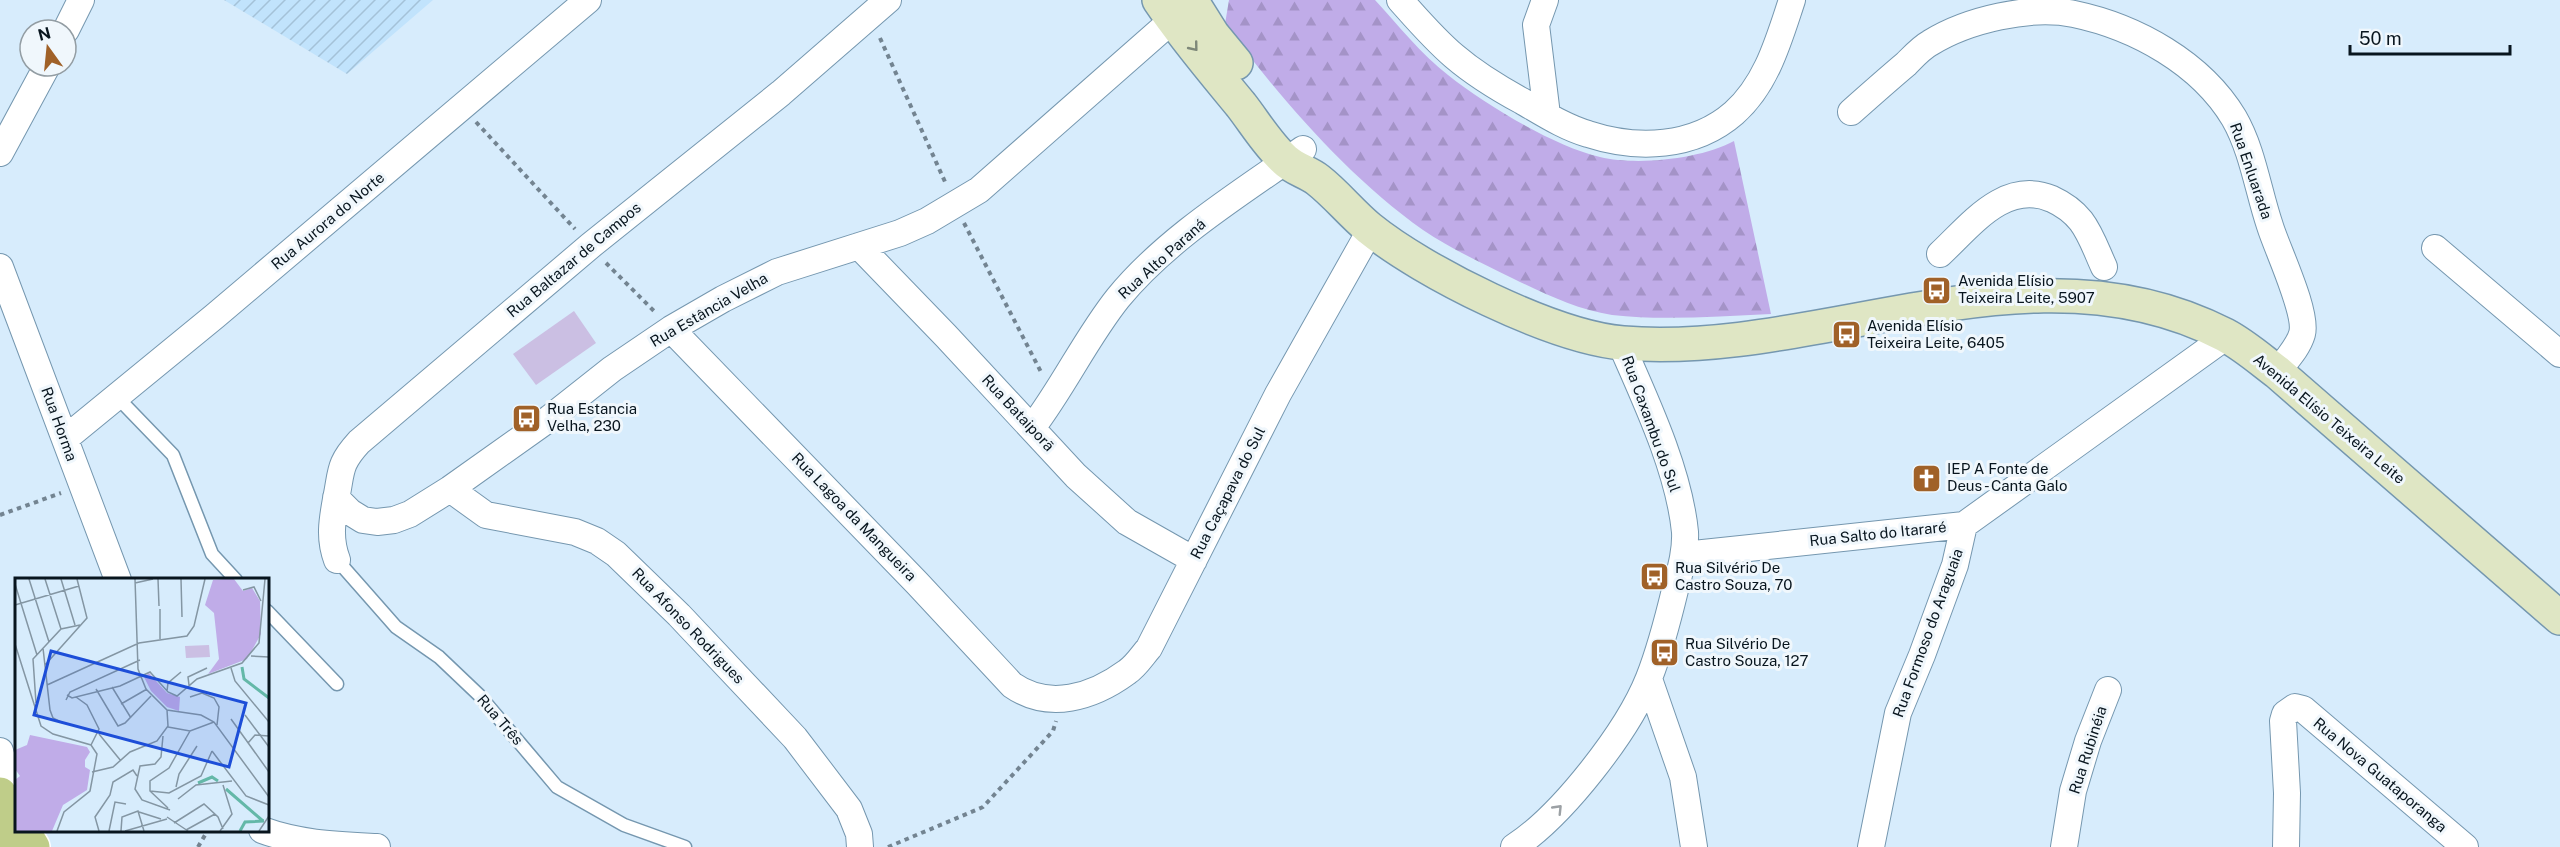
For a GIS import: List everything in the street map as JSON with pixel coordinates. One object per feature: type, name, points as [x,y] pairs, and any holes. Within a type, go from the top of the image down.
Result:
[{"type":"main road","name":"Avenida Elísio Teixeira Leite","points":[[1182,4],[1294,155],[1317,180],[1371,229],[1399,249],[1483,296],[1564,328],[1620,342],[1707,341],[2003,296],[2044,295],[2110,283],[2176,315],[2227,336],[2277,372],[2560,618]]},
{"type":"main road","points":[[0,794],[15,819]]},
{"type":"main road","points":[[23,832],[33,847]]},
{"type":"main road","points":[[0,841],[4,847]]},
{"type":"street","points":[[72,18],[81,0]]},
{"type":"street","name":"Rua Aurora do Norte","points":[[66,438],[588,0]]},
{"type":"street","points":[[1400,0],[1428,32],[1455,57],[1490,83],[1547,115],[1588,134],[1611,140],[1663,144],[1695,137],[1715,128],[1736,112],[1770,62],[1792,0]]},
{"type":"street","points":[[1545,0],[1536,25],[1547,115]]},
{"type":"street","name":"Rua Estância Velha","points":[[336,498],[350,512],[363,520],[377,522],[394,520],[410,514],[450,489],[550,418],[612,369],[671,329],[768,276],[927,221],[956,206],[979,190],[1182,4]]},
{"type":"street","name":"Rua Baltazar de Campos","points":[[337,560],[331,527],[339,474],[343,463],[359,442],[590,246],[772,100],[879,8]]},
{"type":"street","name":"Rua Enluarada","points":[[1851,112],[1929,44],[1958,29],[1991,18],[2030,12],[2073,14],[2122,28],[2152,43],[2179,61],[2218,96],[2234,119],[2245,144],[2264,209],[2301,314],[2301,336],[2277,372]]},
{"type":"street","points":[[0,153],[41,78]]},
{"type":"street","name":"Rua Alto Paraná","points":[[1032,428],[1055,399],[1120,296],[1167,250],[1200,222],[1294,155]]},
{"type":"street","points":[[1940,254],[1981,214],[1999,201],[2018,195],[2041,195],[2064,205],[2081,222],[2110,283]]},
{"type":"street","name":"Rua Caçapava do Sul","points":[[1052,699],[1081,697],[1128,672],[1149,648],[1278,394],[1371,229]]},
{"type":"street","name":"Rua Bataiporã","points":[[859,246],[1076,476],[1127,522],[1194,560]]},
{"type":"street","points":[[2435,248],[2560,354]]},
{"type":"street","name":"Rua Horma","points":[[0,267],[66,438],[80,486],[117,578]]},
{"type":"street","name":"Rua Lagoa da Mangueira","points":[[671,329],[909,574],[1012,685],[1025,694],[1052,699]]},
{"type":"street","name":"Rua Salto do Itararé","points":[[1684,555],[1964,525],[2227,336]]},
{"type":"street","name":"Rua Caxambu do Sul","points":[[1514,847],[1533,835],[1599,761],[1649,679],[1669,615],[1684,555],[1685,534],[1676,488],[1652,417],[1620,342]]},
{"type":"street","name":"Rua Afonso Rodrigues","points":[[450,489],[486,515],[575,532],[597,541],[616,554],[679,615],[795,738],[849,809],[859,834],[860,847]]},
{"type":"street","name":"Rua Formoso do Araguaia","points":[[1871,847],[1898,713],[1955,565],[1964,525]]},
{"type":"street","points":[[1649,679],[1683,777],[1694,847]]},
{"type":"street","name":"Rua Rubinéia","points":[[2064,847],[2073,791],[2088,741],[2108,690]]},
{"type":"street","name":"Rua Nova Guataporanga","points":[[2286,847],[2287,793],[2283,721],[2285,714],[2295,707],[2303,709],[2465,847]]},
{"type":"street","points":[[0,751],[15,805]]},
{"type":"street","points":[[264,832],[315,845],[377,847]]},
{"type":"lane","points":[[117,397],[173,455],[212,554],[234,578]]},
{"type":"lane","name":"Rua Três","points":[[337,560],[396,627],[439,657],[479,695],[557,787],[624,825],[685,847]]},
{"type":"lane","points":[[268,612],[337,684]]},
{"type":"path","points":[[879,8],[956,206],[1055,399]]},
{"type":"path","points":[[463,107],[590,246],[671,329]]},
{"type":"path","points":[[0,515],[80,486]]},
{"type":"path","points":[[888,847],[983,807],[1053,731],[1052,699]]},
{"type":"path","points":[[198,847],[207,832]]},
{"type":"shaded area","points":[[224,0],[433,0],[347,74]]},
{"type":"shaded area","points":[[574,311],[596,343],[536,385],[513,354]]},
{"type":"green space","points":[[1229,0],[1375,0],[1428,58],[1464,87],[1521,123],[1582,152],[1615,160],[1650,161],[1704,152],[1734,141],[1771,314],[1671,318],[1599,313],[1550,296],[1445,244],[1395,209],[1368,186],[1316,134],[1268,80],[1225,24]]},
{"type":"place","name":"Avenida Elísio Teixeira Leite, 5907","points":[[1937,290]]},
{"type":"place","name":"Avenida Elísio Teixeira Leite, 6405","points":[[1846,335]]},
{"type":"place","name":"Rua Estancia Velha, 230","points":[[526,418]]},
{"type":"place","name":"IEP A Fonte de Deus - Canta Galo","points":[[1926,478]]},
{"type":"place","name":"Rua Silvério De Castro Souza, 70","points":[[1654,577]]},
{"type":"place","name":"Rua Silvério De Castro Souza, 127","points":[[1664,653]]}]
